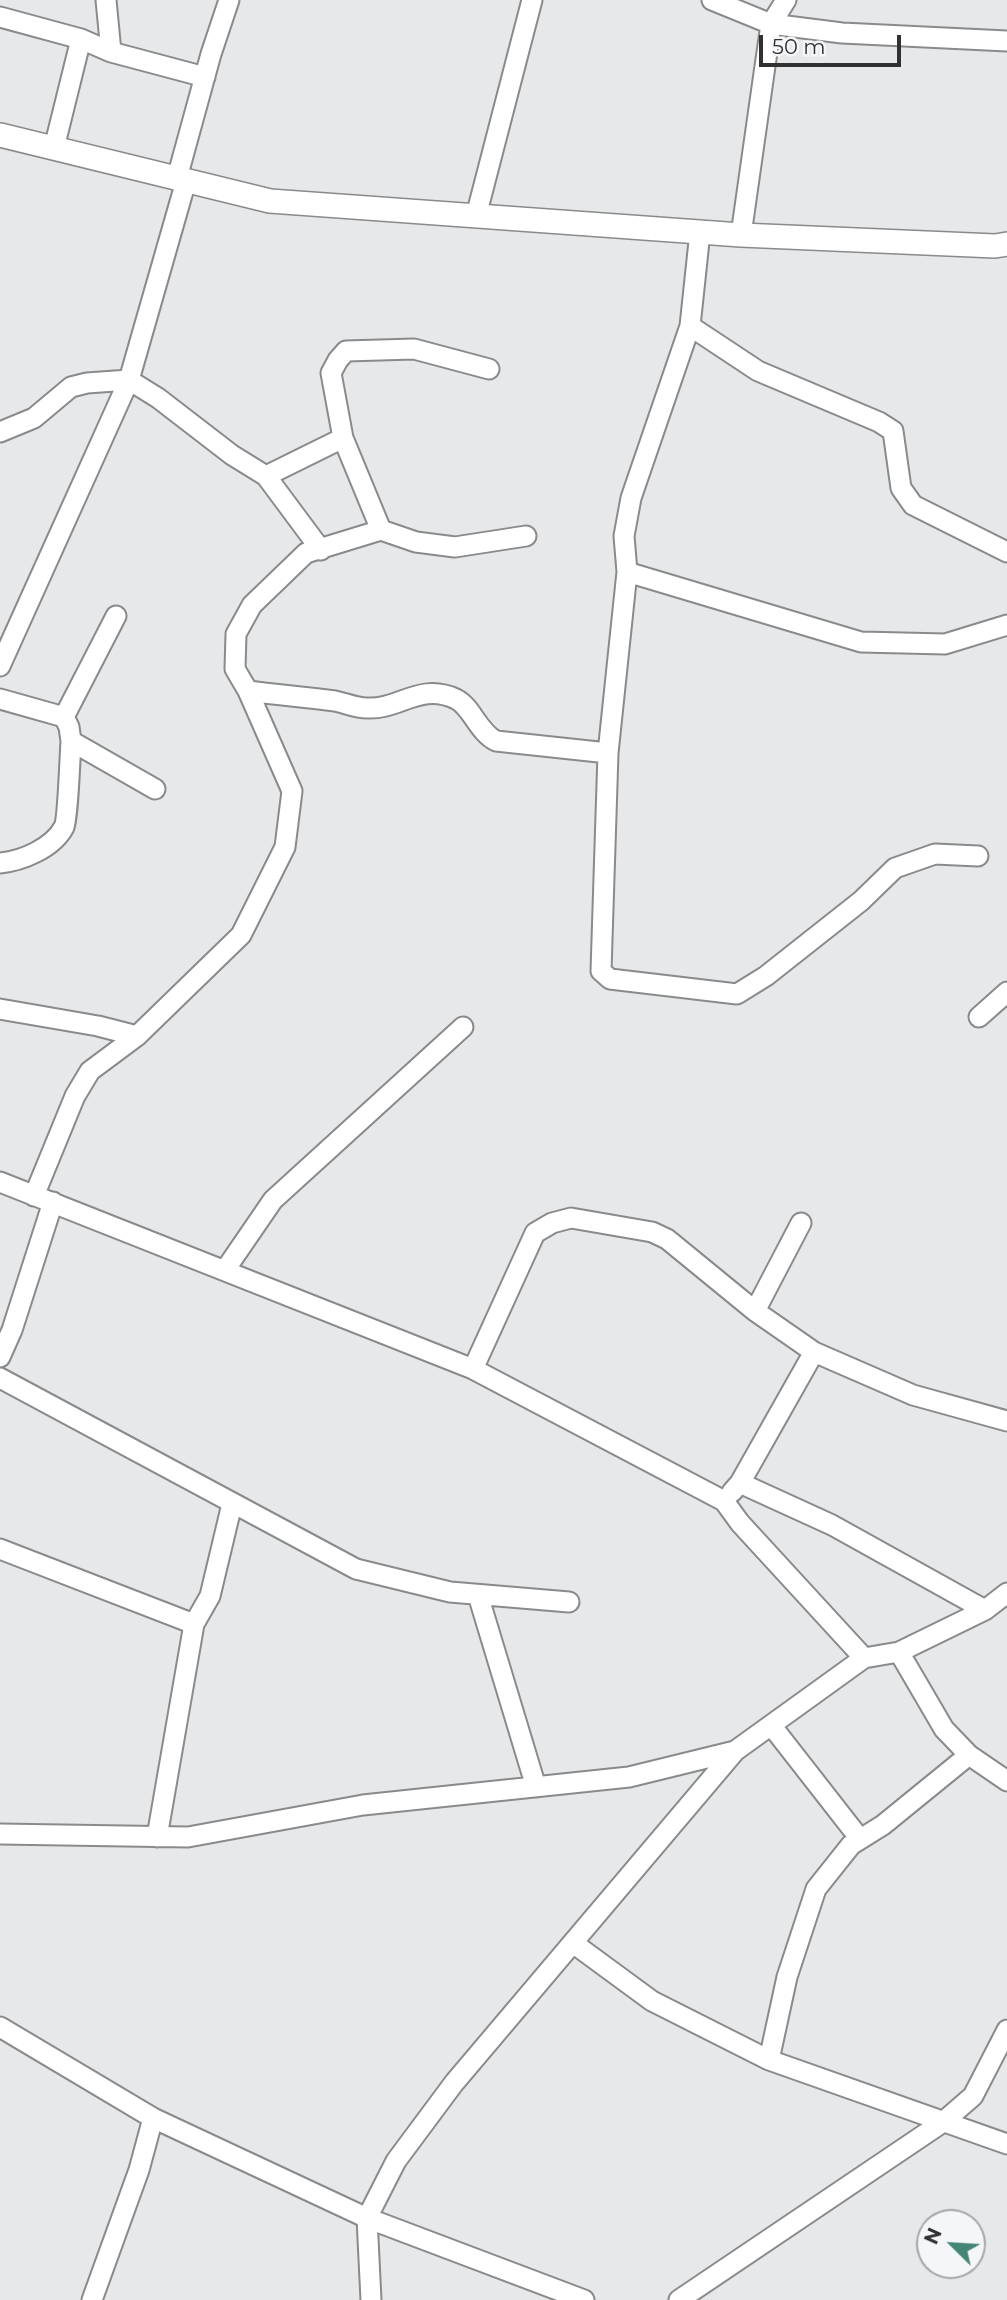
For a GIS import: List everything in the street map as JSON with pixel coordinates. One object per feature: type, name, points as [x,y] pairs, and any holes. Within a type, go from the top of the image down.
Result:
[{"type":"street","points":[[106,0],[111,52]]},
{"type":"street","points":[[0,666],[129,380],[205,77],[229,0]]},
{"type":"street","points":[[476,216],[532,0]]},
{"type":"street","points":[[712,0],[771,24],[842,33],[1007,41]]},
{"type":"street","points":[[741,235],[771,24],[786,0]]},
{"type":"street","points":[[0,17],[81,39],[111,52],[205,77]]},
{"type":"street","points":[[54,148],[81,39]]},
{"type":"street","points":[[0,135],[270,201],[741,235],[995,246],[1007,244]]},
{"type":"street","points":[[700,232],[690,326],[631,498],[624,536],[627,572],[608,754],[601,971],[610,979],[737,994],[766,976],[861,901],[895,868],[935,854],[978,856]]},
{"type":"street","points":[[690,326],[758,371],[879,422],[893,431],[901,488],[913,505],[1007,552]]},
{"type":"street","points":[[382,530],[343,438],[331,373],[338,360],[346,351],[414,349],[489,369]]},
{"type":"street","points":[[0,432],[34,418],[71,387],[129,380],[158,398],[232,455],[266,475],[321,550]]},
{"type":"street","points":[[266,475],[343,438]]},
{"type":"street","points":[[0,1357],[12,1331],[44,1199],[75,1096],[90,1071],[137,1036],[241,935],[285,847],[292,791],[248,691],[235,669],[236,634],[252,605],[306,553],[382,530],[416,542],[455,547],[526,536]]},
{"type":"street","points":[[627,572],[861,642],[945,644],[1007,625]]},
{"type":"street","points":[[64,717],[116,616]]},
{"type":"street","points":[[248,691],[366,708],[382,707],[424,693],[447,696],[459,700],[486,736],[496,741],[608,754]]},
{"type":"street","points":[[0,699],[64,717],[71,741],[65,827],[41,851],[0,863]]},
{"type":"street","points":[[71,741],[155,789]]},
{"type":"street","points":[[979,1017],[1007,992]]},
{"type":"street","points":[[0,1009],[98,1026],[137,1036]]},
{"type":"street","points":[[225,1270],[273,1200],[463,1027]]},
{"type":"street","points":[[0,1182],[473,1369],[724,1500],[740,1523],[864,1658]]},
{"type":"street","points":[[473,1369],[535,1233],[552,1223],[571,1218],[652,1232],[667,1239],[755,1311],[814,1352],[913,1395],[1007,1421]]},
{"type":"street","points":[[755,1311],[801,1223]]},
{"type":"street","points":[[724,1500],[740,1483],[814,1352]]},
{"type":"street","points":[[0,1378],[356,1569],[450,1592],[569,1602]]},
{"type":"street","points":[[740,1483],[832,1525],[985,1610]]},
{"type":"street","points":[[157,1837],[194,1624],[210,1597],[232,1504]]},
{"type":"street","points":[[0,1549],[194,1624]]},
{"type":"street","points":[[370,2300],[367,2218],[396,2161],[454,2083],[735,1751],[864,1658],[899,1652],[985,1610],[1007,1592]]},
{"type":"street","points":[[478,1595],[536,1787]]},
{"type":"street","points":[[899,1652],[944,1729],[969,1755],[1007,1781]]},
{"type":"street","points":[[771,1725],[860,1839]]},
{"type":"street","points":[[0,1835],[188,1837],[363,1805],[629,1777],[735,1751]]},
{"type":"street","points":[[769,2060],[787,1977],[816,1889],[851,1845],[883,1825],[969,1755]]},
{"type":"street","points":[[573,1942],[652,2001],[769,2060],[1007,2144]]},
{"type":"street","points":[[0,2027],[153,2118],[367,2218],[584,2300]]},
{"type":"street","points":[[678,2300],[943,2122],[973,2096],[1007,2030]]},
{"type":"street","points":[[92,2300],[139,2169],[153,2118]]}]
